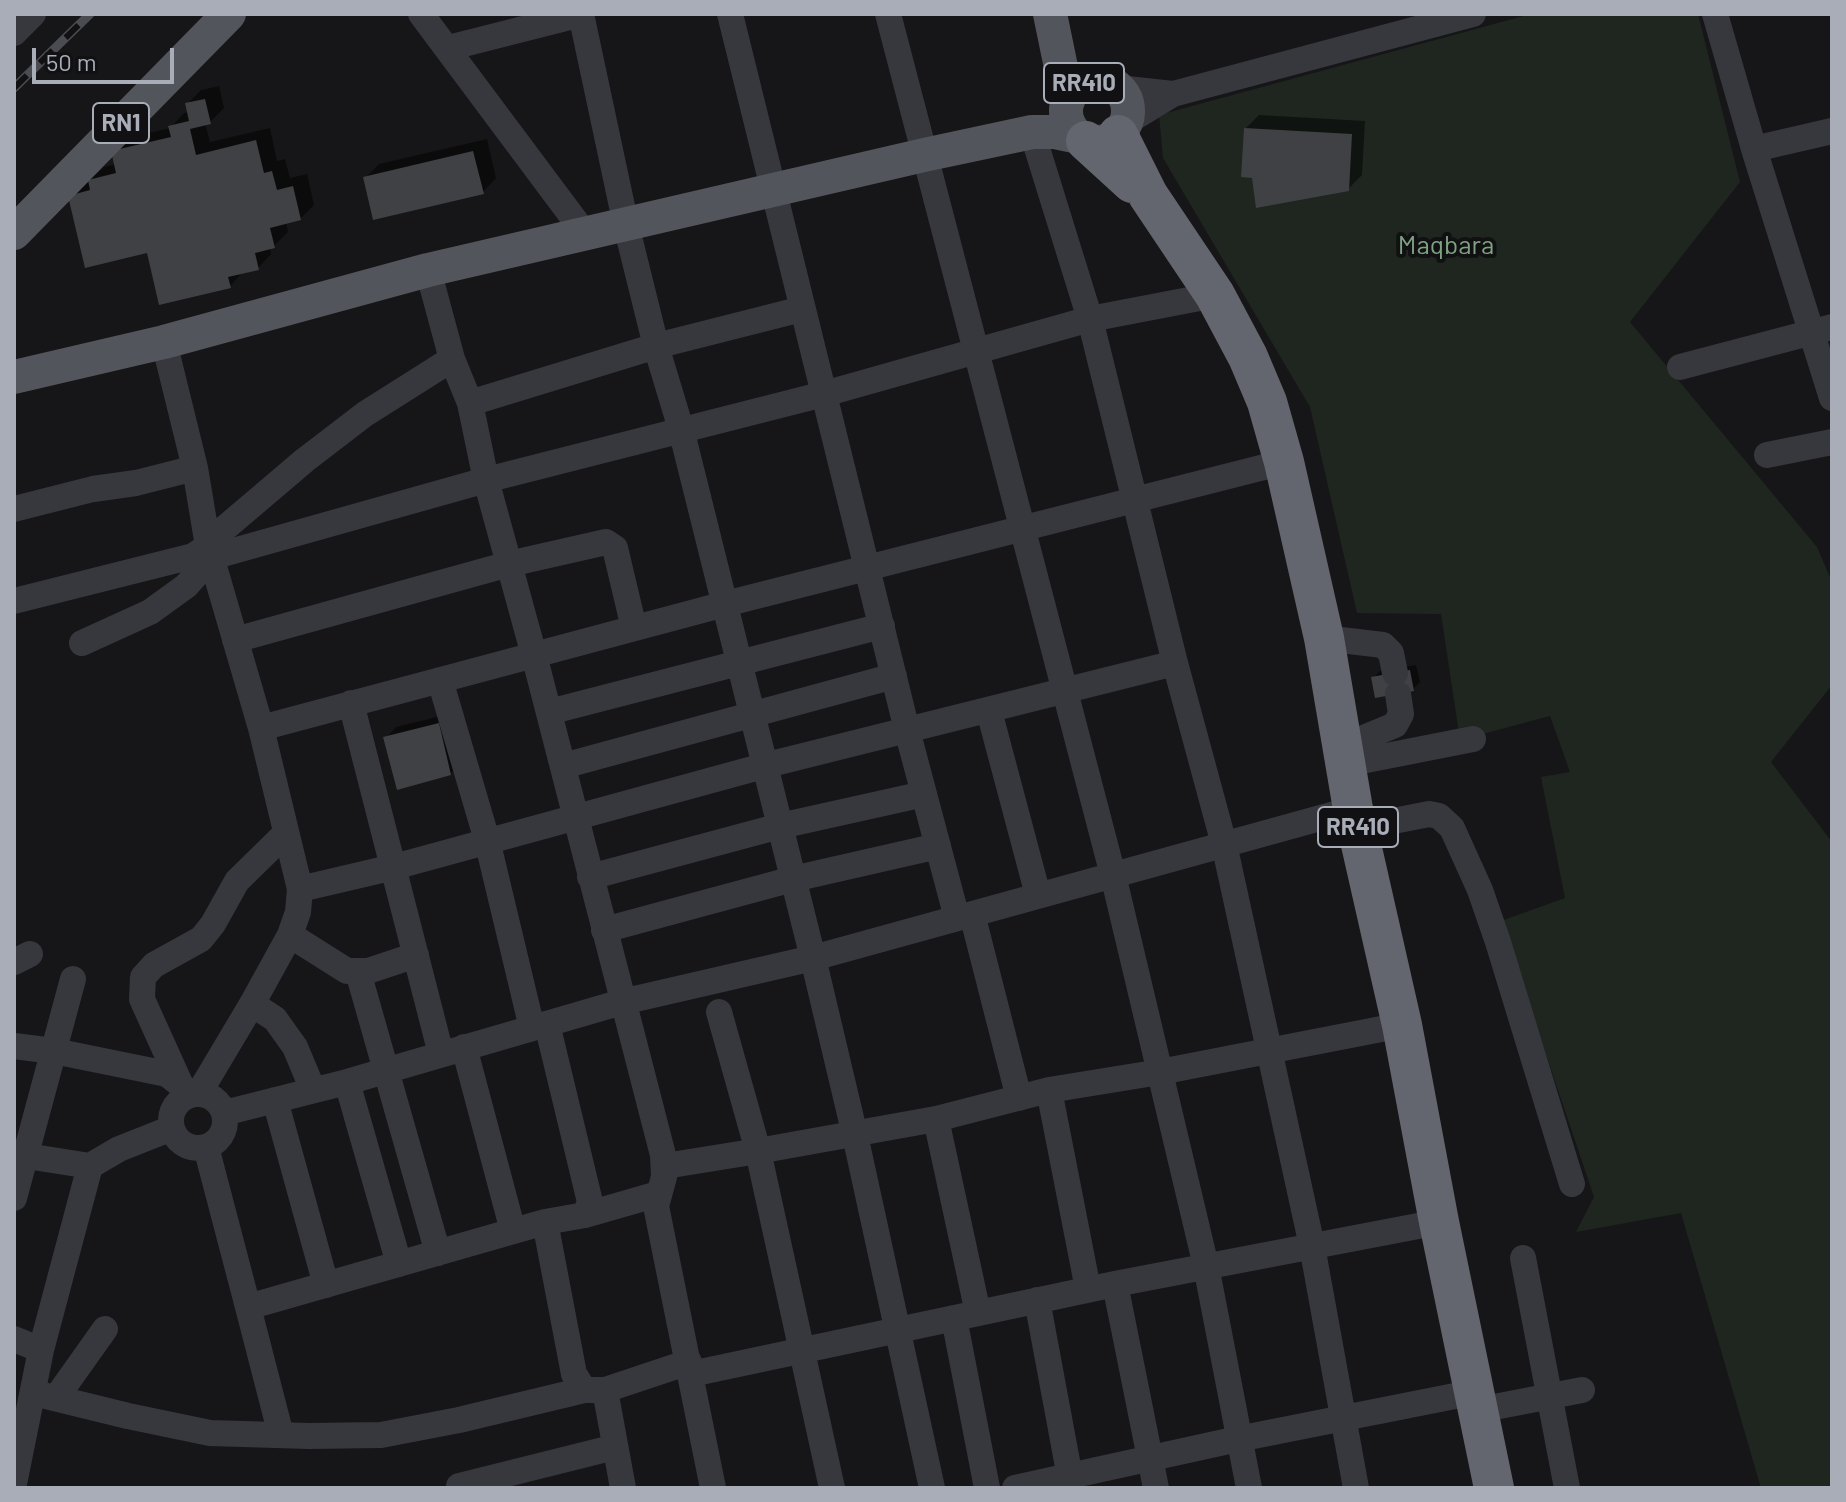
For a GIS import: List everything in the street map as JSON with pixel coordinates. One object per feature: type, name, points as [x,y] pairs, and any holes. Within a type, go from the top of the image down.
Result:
[{"type":"highway","name":"RR410","points":[[1094,114],[1116,170],[1148,195],[1215,295],[1248,357],[1267,402],[1284,462],[1324,638],[1356,818],[1402,1025],[1494,1488]]},
{"type":"main road","name":"RN1","points":[[14,233],[229,14]]},
{"type":"main road","name":"RR410","points":[[1051,25],[1094,114]]},
{"type":"main road","points":[[14,377],[164,342],[428,270],[1032,132],[1094,114]]},
{"type":"street","points":[[14,33],[33,14]]},
{"type":"street","points":[[421,14],[586,235]]},
{"type":"street","points":[[448,48],[582,14],[626,225],[767,765],[813,958],[932,1488]]},
{"type":"street","points":[[730,14],[924,794],[938,846],[965,916],[1019,1098]]},
{"type":"street","points":[[888,14],[1113,875],[1206,1266],[1249,1488]]},
{"type":"street","points":[[1094,114],[1430,19],[1473,14]]},
{"type":"street","points":[[1715,14],[1754,149],[1822,329],[1832,398]]},
{"type":"street","points":[[1754,149],[1832,131]]},
{"type":"street","points":[[1032,132],[1090,319],[1175,663],[1224,844],[1312,1246],[1356,1488]]},
{"type":"street","points":[[428,270],[452,359],[470,403],[486,480],[665,1166],[656,1206],[713,1488]]},
{"type":"street","points":[[14,601],[824,394],[1090,319],[1215,295]]},
{"type":"street","points":[[470,403],[656,346],[802,309]]},
{"type":"street","points":[[1680,367],[1822,329]]},
{"type":"street","points":[[14,1046],[167,1074],[189,1090],[215,1099],[224,1113],[224,1130],[214,1143],[206,1147],[189,1147],[175,1136],[170,1120],[176,1104],[189,1090],[252,1004],[290,935],[298,912],[300,889],[261,728],[210,552],[195,468],[164,342]]},
{"type":"street","points":[[82,643],[150,612],[186,586],[225,528],[365,414],[452,359]]},
{"type":"street","points":[[1767,455],[1832,442]]},
{"type":"street","points":[[261,728],[1021,527],[1284,462]]},
{"type":"street","points":[[14,509],[195,468]]},
{"type":"street","points":[[235,640],[509,564],[606,542],[615,548],[634,628]]},
{"type":"street","points":[[549,712],[882,626]]},
{"type":"street","points":[[1324,638],[1383,645],[1391,653],[1397,683],[1401,714],[1395,725],[1345,755]]},
{"type":"street","points":[[300,889],[394,867],[767,765],[1175,663]]},
{"type":"street","points":[[563,766],[894,676]]},
{"type":"street","points":[[440,680],[589,1195],[585,1215]]},
{"type":"street","points":[[351,703],[416,955],[453,1050],[513,1231]]},
{"type":"street","points":[[989,711],[1038,895]]},
{"type":"street","points":[[1345,755],[1473,739]]},
{"type":"street","points":[[590,877],[780,826],[924,794]]},
{"type":"street","points":[[224,1113],[347,1082],[622,1002],[813,958],[1224,844],[1356,818],[1429,814],[1439,816],[1452,828],[1480,890],[1572,1184]]},
{"type":"street","points":[[189,1090],[142,999],[143,977],[154,965],[201,939],[237,881],[285,834]]},
{"type":"street","points":[[604,930],[793,879],[938,846]]},
{"type":"street","points":[[290,935],[347,971],[358,972],[416,955]]},
{"type":"street","points":[[358,972],[438,1253]]},
{"type":"street","points":[[14,1198],[19,1155],[54,1051],[73,979]]},
{"type":"street","points":[[252,1004],[275,1019],[295,1047],[313,1090]]},
{"type":"street","points":[[719,1012],[758,1151],[832,1488]]},
{"type":"street","points":[[665,1166],[855,1135],[936,1119],[1049,1090],[1402,1025]]},
{"type":"street","points":[[347,1082],[399,1264]]},
{"type":"street","points":[[1049,1090],[1088,1289]]},
{"type":"street","points":[[275,1100],[326,1285]]},
{"type":"street","points":[[936,1119],[966,1315],[987,1488]]},
{"type":"street","points":[[19,1155],[90,1166],[119,1149],[172,1128]]},
{"type":"street","points":[[206,1147],[281,1435]]},
{"type":"street","points":[[45,1396],[41,1350],[90,1166]]},
{"type":"street","points":[[248,1307],[545,1222],[585,1215],[658,1194]]},
{"type":"street","points":[[545,1222],[574,1374],[594,1390],[615,1447],[623,1488]]},
{"type":"street","points":[[45,1396],[210,1433],[381,1435],[690,1368],[801,1350],[1088,1289],[1439,1222]]},
{"type":"street","points":[[1523,1258],[1567,1488]]},
{"type":"street","points":[[1115,1284],[1156,1488]]},
{"type":"street","points":[[1037,1300],[1071,1481]]},
{"type":"street","points":[[14,1484],[21,1427],[105,1329]]},
{"type":"street","points":[[14,1339],[41,1350]]},
{"type":"street","points":[[1015,1488],[1071,1481],[1150,1457],[1344,1417],[1582,1390]]},
{"type":"street","points":[[459,1486],[615,1447]]},
{"type":"green space","name":"Maqbara","points":[[1531,14],[1698,14],[1740,182],[1630,322],[1817,547],[1832,582],[1832,685],[1771,762],[1832,842],[1832,1488],[1761,1488],[1681,1213],[1576,1232],[1594,1197],[1501,921],[1565,898],[1541,777],[1570,772],[1550,716],[1460,740],[1441,614],[1357,613],[1310,407],[1163,158],[1159,115]]},
{"type":"building","points":[[205,99],[211,124],[190,129],[196,155],[256,140],[264,173],[272,171],[277,190],[293,186],[301,220],[270,228],[275,248],[255,253],[259,270],[228,277],[231,288],[159,305],[147,253],[85,268],[68,196],[90,190],[88,180],[116,173],[111,151],[171,137],[168,126],[189,121],[185,103]]},
{"type":"building","points":[[1244,128],[1352,134],[1349,191],[1256,208],[1252,178],[1241,177]]},
{"type":"building","points":[[473,151],[484,194],[373,220],[363,177]]},
{"type":"building","points":[[1410,670],[1414,691],[1375,698],[1371,677]]},
{"type":"building","points":[[439,723],[451,775],[397,790],[383,737]]},
{"type":"railway","points":[[14,88],[90,14]]}]
